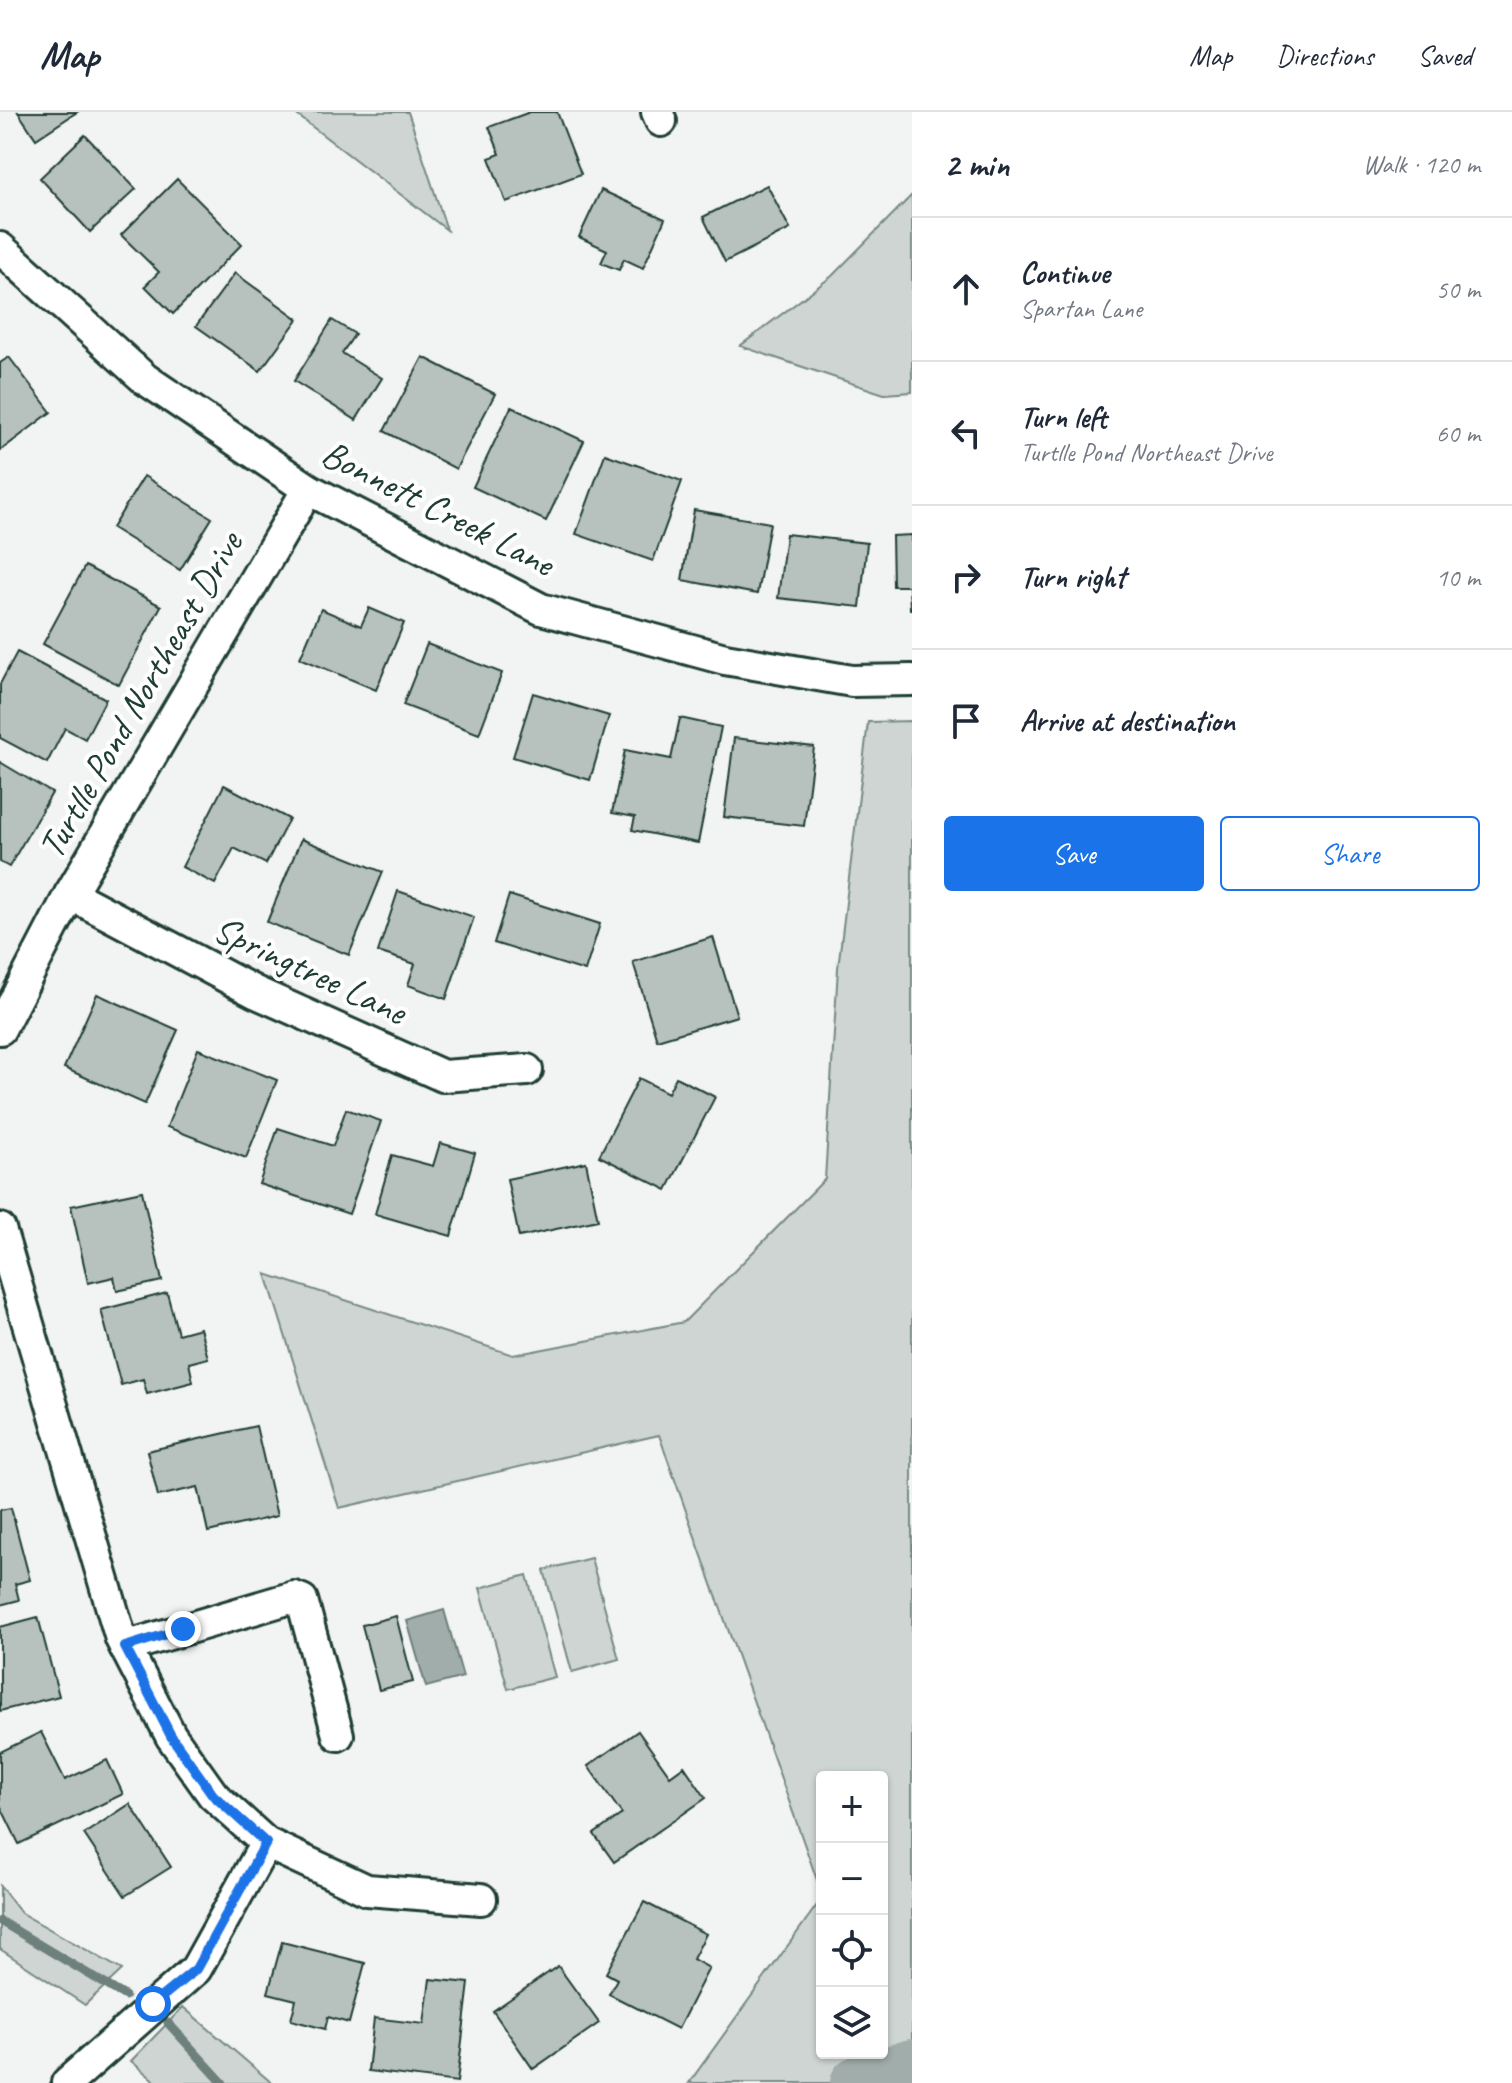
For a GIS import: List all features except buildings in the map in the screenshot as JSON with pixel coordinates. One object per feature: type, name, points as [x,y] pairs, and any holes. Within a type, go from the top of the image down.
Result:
[{"type":"street","name":"Bonnett Creek Lane","points":[[2,256],[145,379],[308,489],[541,609],[725,659],[852,681],[912,680]]},
{"type":"street","name":"Turtlle Pond Northeast Drive","points":[[0,1029],[70,894],[308,489]]},
{"type":"street","name":"Springtree Lane","points":[[70,894],[255,992],[443,1076],[527,1070]]},
{"type":"street","points":[[0,1229],[125,1647],[171,1736],[213,1795],[266,1843],[367,1890],[481,1899]]},
{"type":"street","points":[[125,1647],[294,1597],[302,1600],[338,1735]]},
{"type":"street","points":[[67,2083],[196,1969],[266,1843]]},
{"type":"shaded area","points":[[293,112],[408,112],[447,230]]},
{"type":"shaded area","points":[[912,195],[912,392],[884,394],[740,346],[832,276]]},
{"type":"shaded area","points":[[912,721],[912,2083],[689,2083],[816,1906],[816,2059],[888,2059],[888,1771],[816,1771],[816,1877],[659,1435],[339,1508],[266,1274],[513,1355],[684,1322],[825,1179],[838,968],[868,722]]},
{"type":"shaded area","points":[[591,1558],[619,1659],[572,1672],[544,1570]]},
{"type":"shaded area","points":[[527,1575],[555,1677],[508,1689],[480,1588]]},
{"type":"shaded area","points":[[444,1610],[463,1677],[426,1687],[407,1621]]},
{"type":"shaded area","points":[[0,1886],[21,1913],[122,1970],[85,2005],[0,1949]]},
{"type":"shaded area","points":[[183,2007],[272,2083],[157,2083],[131,2061]]},
{"type":"waterway","points":[[0,1921],[125,1996]]},
{"type":"waterway","points":[[168,2023],[223,2083]]},
{"type":"waterway","points":[[857,2083],[912,2066]]},
{"type":"route","points":[[153,2004],[196,1969],[266,1843],[213,1795],[171,1736],[125,1647],[183,1629]]}]
